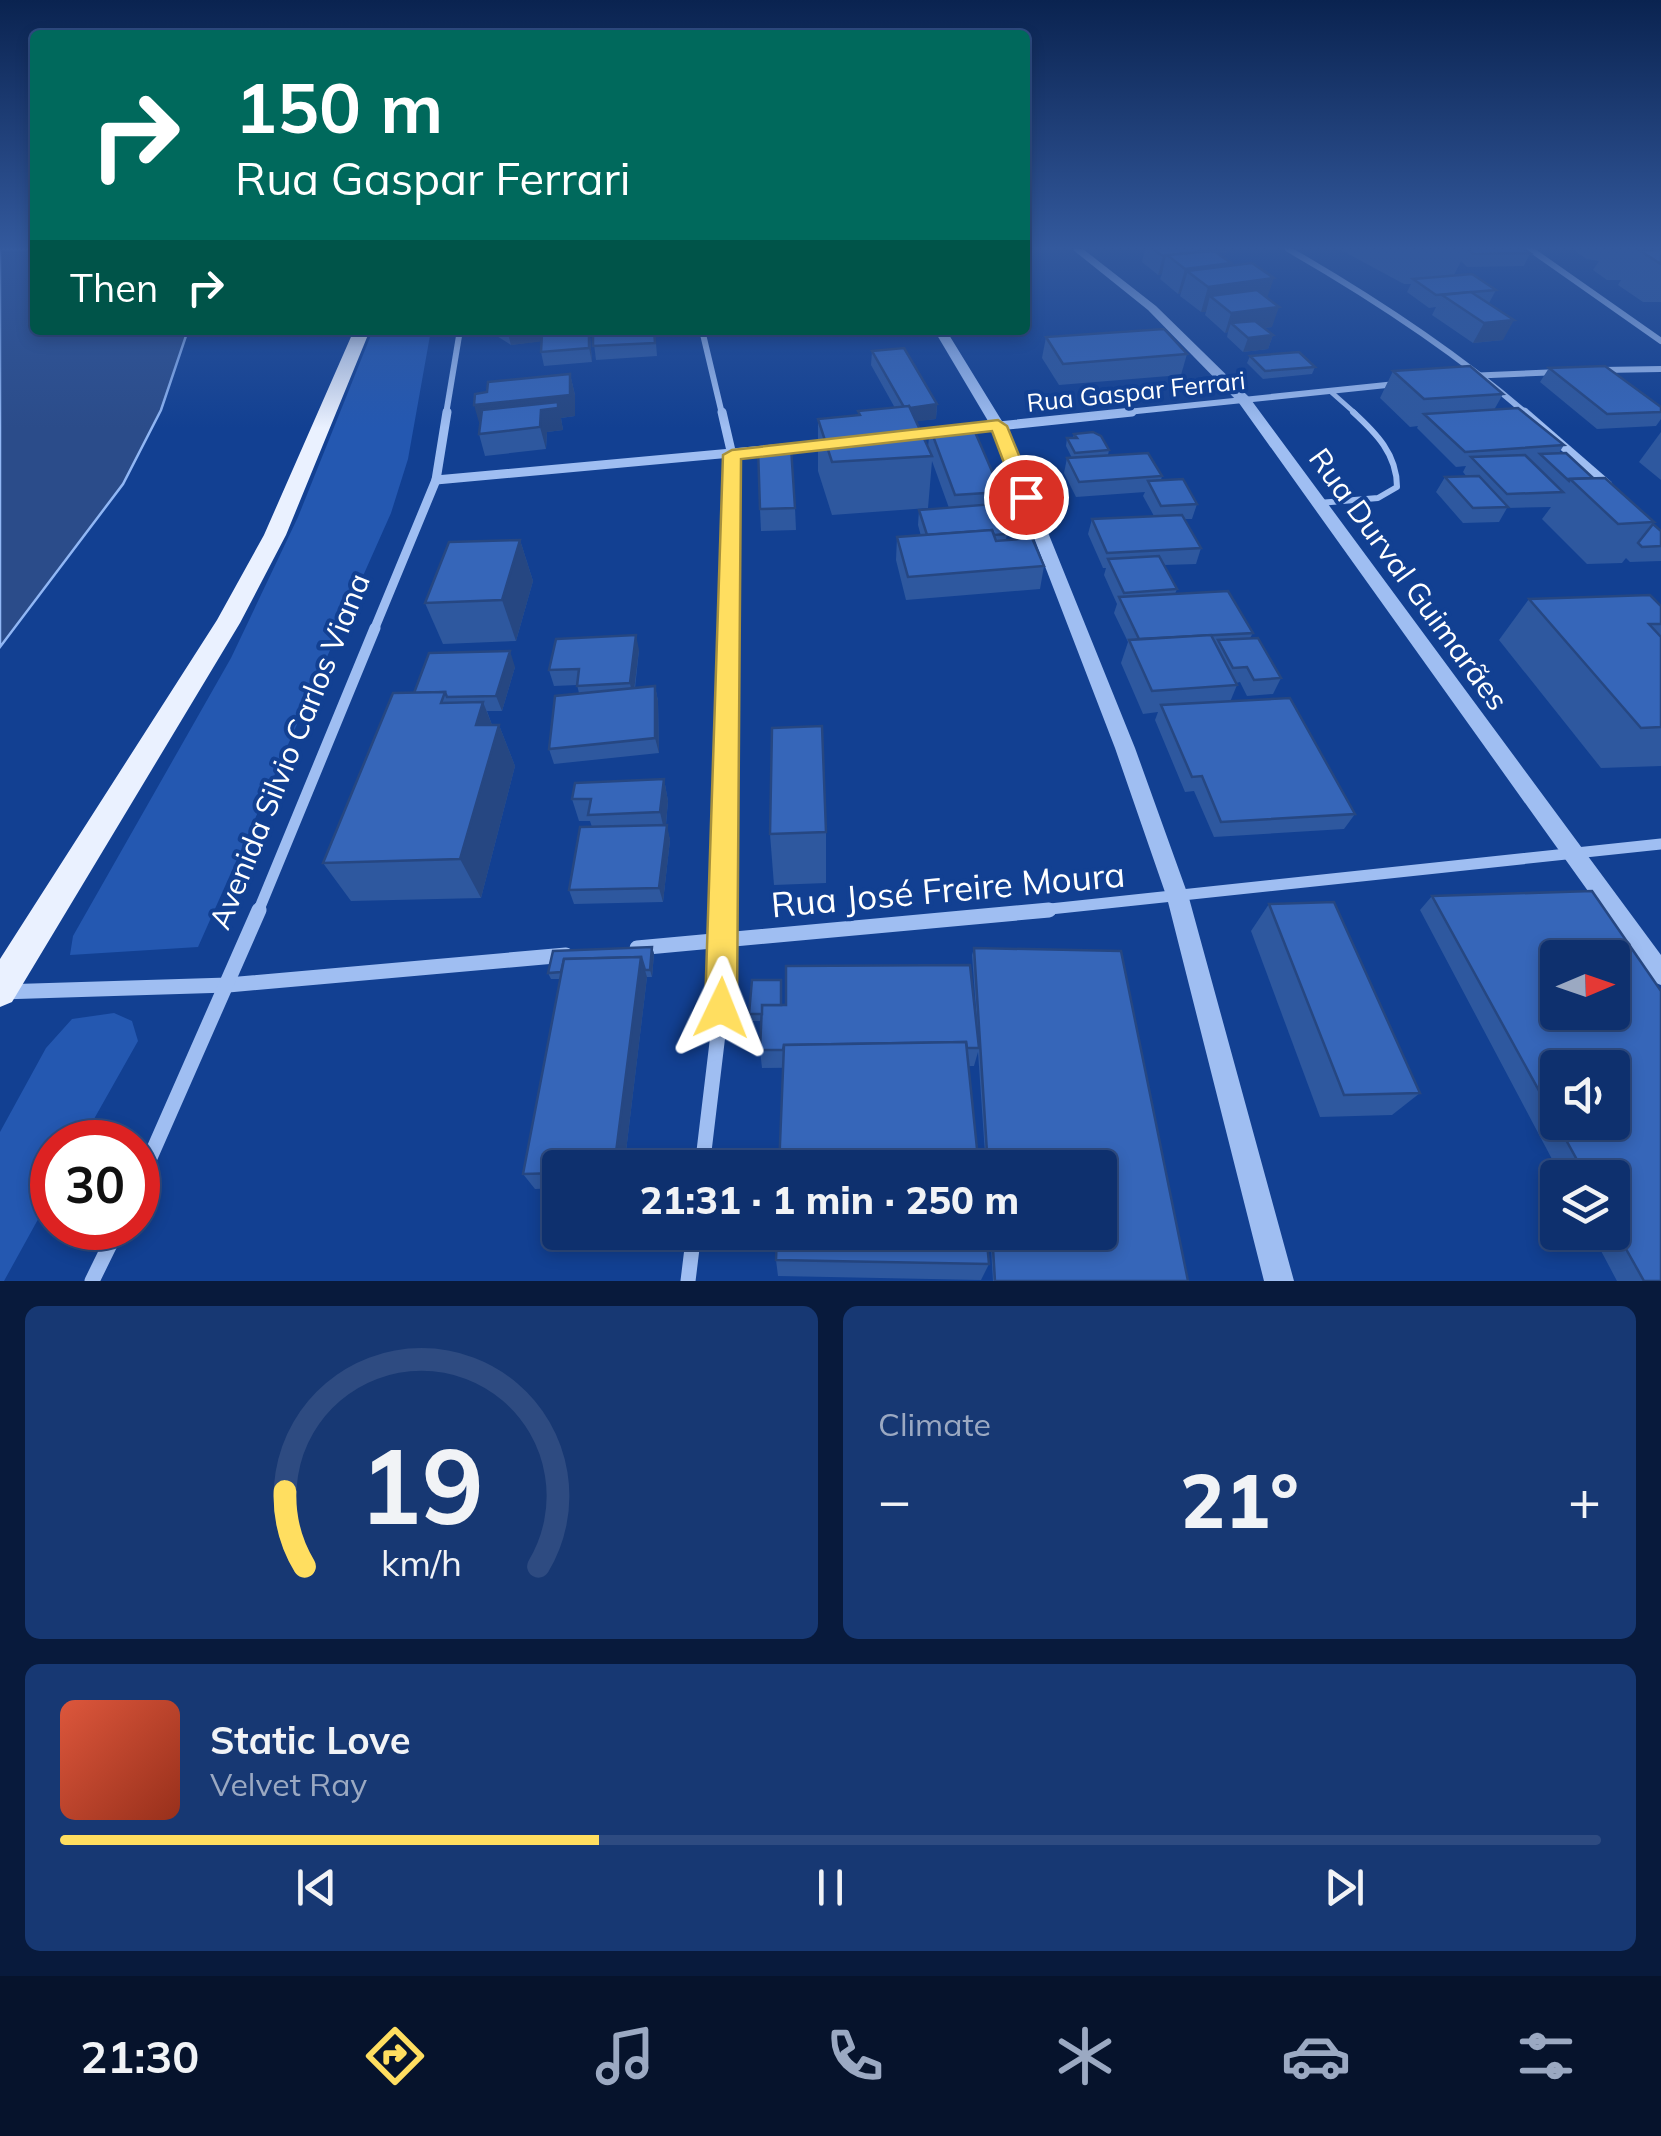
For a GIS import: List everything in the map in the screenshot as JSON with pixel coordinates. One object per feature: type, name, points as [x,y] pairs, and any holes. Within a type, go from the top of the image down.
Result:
[{"type":"main road","points":[[0,991],[228,624],[275,535],[360,335]]},
{"type":"street","name":"Rua Durval Guimarães","points":[[1153,309],[1244,400],[1661,974]]},
{"type":"street","points":[[1389,309],[1480,374],[1618,494]]},
{"type":"street","points":[[1616,309],[1661,341]]},
{"type":"street","name":"Avenida Silvio Carlos Viana","points":[[160,1136],[228,985],[436,480],[459,335]]},
{"type":"street","points":[[703,335],[732,455],[721,1008],[704,1150]]},
{"type":"street","points":[[943,335],[998,426],[1125,748],[1178,898],[1279,1281]]},
{"type":"street","points":[[1589,371],[1661,368]]},
{"type":"street","points":[[1462,376],[1571,371]]},
{"type":"street","name":"Rua Gaspar Ferrari","points":[[941,432],[1405,382]]},
{"type":"street","points":[[436,480],[846,442]]},
{"type":"street","name":"Rua José Freire Moura","points":[[624,950],[1178,898],[1661,844]]},
{"type":"street","points":[[0,991],[228,985],[585,953]]},
{"type":"street","points":[[92,1281],[107,1250]]},
{"type":"street","points":[[688,1281],[692,1250]]},
{"type":"lane","points":[[1320,503],[1378,498],[1397,487],[1399,469],[1392,456],[1330,391]]},
{"type":"shaded area","points":[[0,309],[30,309],[30,335],[186,335],[161,410],[123,484],[0,647]]},
{"type":"shaded area","points":[[371,335],[430,335],[408,459],[391,513],[198,947],[70,955],[73,936],[231,658],[298,517]]},
{"type":"shaded area","points":[[114,1013],[132,1021],[138,1041],[93,1120],[30,1120],[30,1234],[4,1281],[0,1281],[0,1132],[46,1048],[72,1019]]},
{"type":"building","points":[[1226,309],[1265,309],[1231,313]]},
{"type":"building","points":[[1463,309],[1497,309],[1514,320],[1484,323]]},
{"type":"building","points":[[1255,321],[1273,335],[1248,338],[1231,323]]},
{"type":"building","points":[[1164,329],[1187,354],[1063,364],[1046,337]]},
{"type":"building","points":[[542,335],[589,335],[589,348],[541,352]]},
{"type":"building","points":[[593,335],[654,335],[655,343],[593,346]]},
{"type":"building","points":[[904,348],[937,404],[904,407],[872,351]]},
{"type":"building","points":[[1299,352],[1315,367],[1265,371],[1250,356]]},
{"type":"building","points":[[1470,366],[1503,394],[1424,399],[1393,371]]},
{"type":"building","points":[[1605,366],[1661,407],[1661,412],[1607,414],[1549,368]]},
{"type":"building","points":[[570,374],[570,395],[474,405],[475,394],[487,392],[488,382]]},
{"type":"building","points":[[558,402],[558,408],[541,410],[540,427],[479,434],[482,410]]},
{"type":"building","points":[[909,406],[932,456],[832,462],[818,419]]},
{"type":"building","points":[[1518,408],[1564,445],[1465,452],[1424,414]]},
{"type":"building","points":[[972,425],[1001,492],[955,495],[930,428]]},
{"type":"building","points":[[1093,432],[1101,436],[1109,450],[1075,453],[1067,438]]},
{"type":"building","points":[[791,447],[795,508],[760,509],[758,448]]},
{"type":"building","points":[[1148,453],[1162,476],[1079,482],[1067,458]]},
{"type":"building","points":[[1566,453],[1593,478],[1569,481],[1540,454]]},
{"type":"building","points":[[1525,455],[1563,492],[1507,494],[1471,457]]},
{"type":"building","points":[[1479,476],[1508,507],[1473,508],[1445,477]]},
{"type":"building","points":[[1605,478],[1654,522],[1618,524],[1570,479]]},
{"type":"building","points":[[1183,479],[1197,504],[1161,506],[1148,481]]},
{"type":"building","points":[[994,504],[1007,534],[994,535],[992,530],[927,535],[919,510]]},
{"type":"building","points":[[1182,515],[1201,548],[1107,553],[1092,519]]},
{"type":"building","points":[[1653,524],[1661,531],[1661,546],[1642,547],[1638,543]]},
{"type":"building","points":[[992,530],[996,541],[1032,538],[1044,566],[908,577],[897,537]]},
{"type":"building","points":[[520,540],[502,600],[425,603],[449,542]]},
{"type":"building","points":[[1159,556],[1177,589],[1124,593],[1108,559]]},
{"type":"building","points":[[1228,591],[1253,633],[1139,639],[1119,597]]},
{"type":"building","points":[[1650,595],[1661,606],[1661,624],[1649,624],[1661,637],[1661,727],[1641,728],[1529,599]]},
{"type":"building","points":[[636,635],[630,683],[577,686],[579,669],[549,670],[556,639]]},
{"type":"building","points":[[1211,635],[1237,685],[1152,691],[1129,640]]},
{"type":"building","points":[[1258,638],[1281,678],[1254,680],[1247,667],[1233,668],[1218,640]]},
{"type":"building","points":[[510,651],[496,696],[414,693],[429,653]]},
{"type":"building","points":[[655,686],[655,738],[549,749],[555,696]]},
{"type":"building","points":[[445,692],[441,703],[483,702],[476,725],[499,725],[460,859],[323,863],[393,693]]},
{"type":"building","points":[[1290,698],[1355,814],[1221,822],[1202,776],[1192,777],[1161,705]]},
{"type":"building","points":[[822,726],[826,832],[770,834],[772,728]]},
{"type":"building","points":[[664,779],[660,812],[588,815],[591,799],[572,799],[575,783]]},
{"type":"building","points":[[667,825],[659,888],[569,890],[580,827]]},
{"type":"building","points":[[1592,891],[1626,940],[1540,940],[1540,1030],[1630,1030],[1630,946],[1661,991],[1661,1281],[1644,1281],[1627,1250],[1630,1250],[1630,1160],[1577,1160],[1566,1140],[1630,1140],[1630,1050],[1540,1050],[1540,1092],[1432,896]]},
{"type":"building","points":[[1334,902],[1420,1093],[1344,1095],[1269,904]]},
{"type":"building","points":[[652,947],[650,970],[645,970],[641,957],[564,959],[561,972],[548,973],[553,951]]},
{"type":"building","points":[[974,948],[1121,951],[1188,1281],[995,1281],[993,1250],[1117,1250],[1117,1150],[987,1150]]},
{"type":"building","points":[[641,957],[616,1150],[542,1150],[542,1173],[523,1174],[564,959]]},
{"type":"building","points":[[970,965],[979,1048],[967,1048],[966,1042],[784,1045],[783,1050],[760,1050],[762,1005],[786,1005],[786,966]]},
{"type":"building","points":[[752,980],[781,980],[781,1005],[762,1005],[762,1014],[749,1014]]},
{"type":"building","points":[[966,1042],[977,1150],[780,1150],[784,1045]]},
{"type":"building","points":[[776,1250],[988,1250],[989,1264],[776,1260]]},
{"type":"route","points":[[721,1008],[732,455],[998,426],[1026,497]]}]
